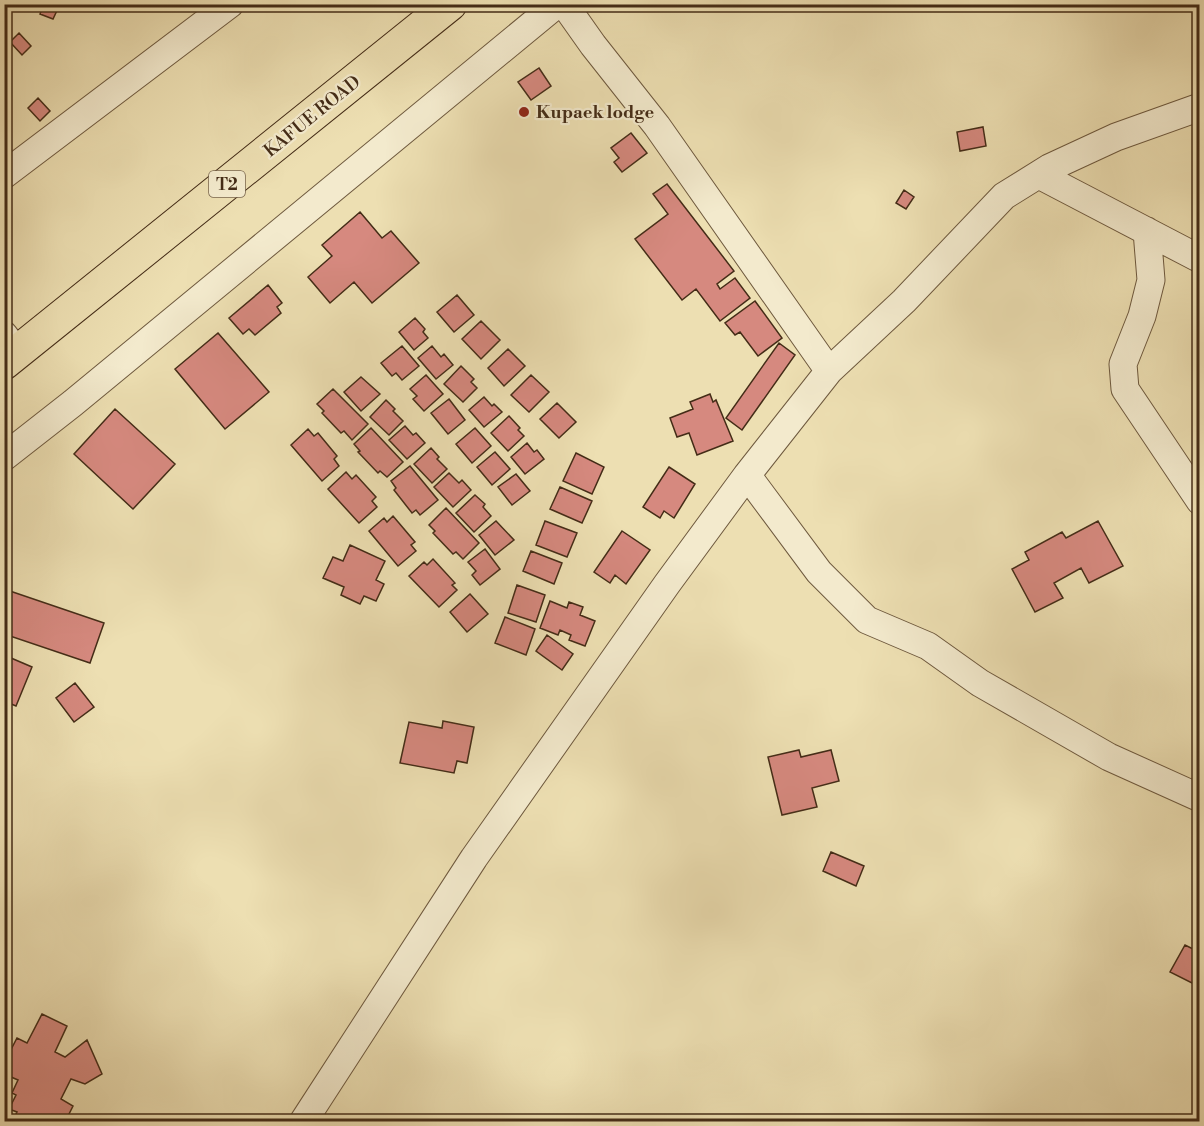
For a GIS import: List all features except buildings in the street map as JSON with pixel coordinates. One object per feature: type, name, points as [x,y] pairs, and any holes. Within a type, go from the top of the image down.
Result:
[{"type":"highway","name":"KAFUE ROAD","points":[[9,351],[450,4]]},
{"type":"street","points":[[4,175],[230,4]]},
{"type":"street","points":[[5,456],[73,403],[557,4]]},
{"type":"street","points":[[564,4],[657,126],[829,371]]},
{"type":"street","points":[[303,1122],[474,858],[667,584],[747,475],[829,371],[904,301],[1004,196],[1048,168],[1116,137],[1200,107]]},
{"type":"street","points":[[1039,175],[1200,259]]},
{"type":"street","points":[[1148,231],[1151,280],[1142,316],[1123,364],[1125,389],[1200,501]]},
{"type":"street","points":[[747,475],[819,572],[867,620],[928,646],[980,683],[1109,757],[1200,798]]},
{"type":"place","name":"Kupaek lodge","points":[[524,112]]}]
